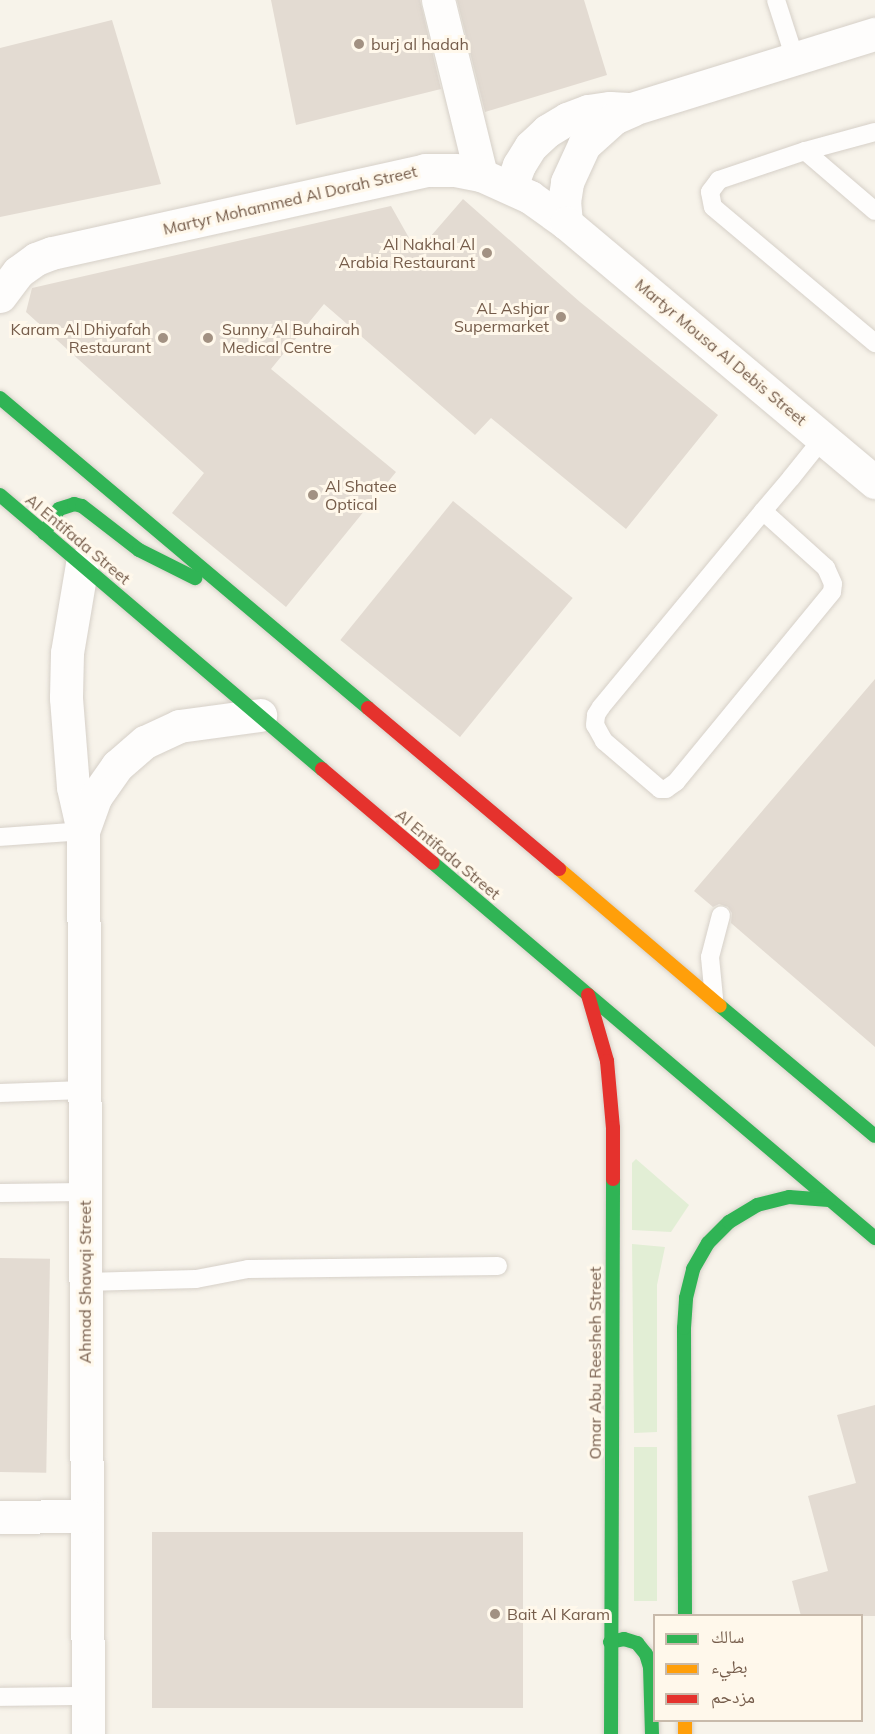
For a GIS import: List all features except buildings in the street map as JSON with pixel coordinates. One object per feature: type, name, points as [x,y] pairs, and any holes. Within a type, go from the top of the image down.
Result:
[{"type":"main road","points":[[0,398],[875,1136]]},
{"type":"main road","name":"Al Entifada Street","points":[[0,495],[875,1238]]},
{"type":"main road","points":[[45,533],[58,509],[74,504],[82,506],[113,531],[166,565],[225,588]]},
{"type":"main road","name":"Omar Abu Reesheh Street","points":[[588,995],[607,1061],[613,1128],[611,1734]]},
{"type":"main road","points":[[685,1614],[684,1328],[686,1298],[693,1269],[708,1243],[729,1222],[757,1205],[789,1197],[829,1200]]},
{"type":"main road","points":[[610,1642],[624,1639],[637,1643],[646,1654],[650,1667],[651,1734]]},
{"type":"street","points":[[438,0],[496,180],[519,165],[531,146],[567,118],[588,111],[610,108],[632,109]]},
{"type":"street","points":[[566,223],[564,202],[567,182],[584,145],[614,118],[632,109],[875,34]]},
{"type":"street","name":"Martyr Mohammed Al Dorah Street","points":[[0,296],[18,272],[36,259],[52,253],[425,170],[455,170],[496,180]]},
{"type":"street","name":"Martyr Mousa Al Debis Street","points":[[496,180],[566,223],[875,482]]},
{"type":"street","name":"Ahmad Shawqi Street","points":[[82,564],[67,653],[66,698],[73,787],[83,831],[88,1734]]},
{"type":"street","name":"Ahmad Shawqi Street","points":[[83,831],[96,796],[117,766],[145,742],[179,726],[260,715]]},
{"type":"street","points":[[0,1517],[87,1516]]},
{"type":"lane","points":[[776,0],[795,59]]},
{"type":"lane","points":[[875,132],[805,151],[718,180],[712,185],[710,200],[713,207],[875,343]]},
{"type":"lane","points":[[805,151],[875,211]]},
{"type":"lane","points":[[763,511],[826,568],[833,584],[832,592],[676,782],[666,789],[660,789],[604,741],[595,725],[596,715],[763,511],[823,438]]},
{"type":"lane","points":[[0,837],[83,831]]},
{"type":"lane","points":[[714,1000],[711,957],[721,915]]},
{"type":"lane","points":[[0,1093],[84,1090]]},
{"type":"lane","points":[[0,1193],[85,1192]]},
{"type":"lane","points":[[85,1282],[196,1279],[248,1269],[498,1266]]},
{"type":"lane","points":[[0,1696],[88,1696]]},
{"type":"green space","points":[[636,1159],[689,1205],[671,1232],[632,1230],[632,1163]]},
{"type":"green space","points":[[632,1244],[665,1247],[657,1285],[657,1432],[634,1433]]},
{"type":"green space","points":[[634,1447],[657,1447],[657,1601],[634,1601]]},
{"type":"traffic: fast","points":[[0,398],[368,708]]},
{"type":"traffic: fast","points":[[0,495],[322,769]]},
{"type":"traffic: fast","points":[[44,533],[59,509],[74,504],[82,506],[139,550],[195,578]]},
{"type":"traffic: fast","points":[[433,863],[875,1238]]},
{"type":"traffic: fast","points":[[720,1006],[875,1136]]},
{"type":"traffic: fast","points":[[611,1734],[613,1179]]},
{"type":"traffic: fast","points":[[685,1614],[684,1328],[686,1298],[693,1269],[708,1243],[729,1222],[757,1205],[789,1197],[829,1200]]},
{"type":"traffic: fast","points":[[610,1642],[624,1639],[637,1643],[646,1654],[650,1667],[652,1734]]},
{"type":"traffic: slow","points":[[559,869],[720,1006]]},
{"type":"traffic: slow","points":[[685,1722],[685,1734]]},
{"type":"traffic: jam","points":[[368,708],[559,869]]},
{"type":"traffic: jam","points":[[322,769],[433,863]]},
{"type":"traffic: jam","points":[[588,995],[607,1061],[613,1128],[613,1179]]},
{"type":"place","name":"burj al hadah","points":[[359,44]]},
{"type":"place","name":"Al Nakhal Al Arabia Restaurant","points":[[487,253]]},
{"type":"place","name":"AL Ashjar Supermarket","points":[[561,317]]},
{"type":"place","name":"Karam Al Dhiyafah Restaurant","points":[[163,338]]},
{"type":"place","name":"Sunny Al Buhairah Medical Centre","points":[[208,338]]},
{"type":"place","name":"Al Shatee Optical","points":[[313,495]]},
{"type":"place","name":"Bait Al Karam","points":[[495,1614]]}]
